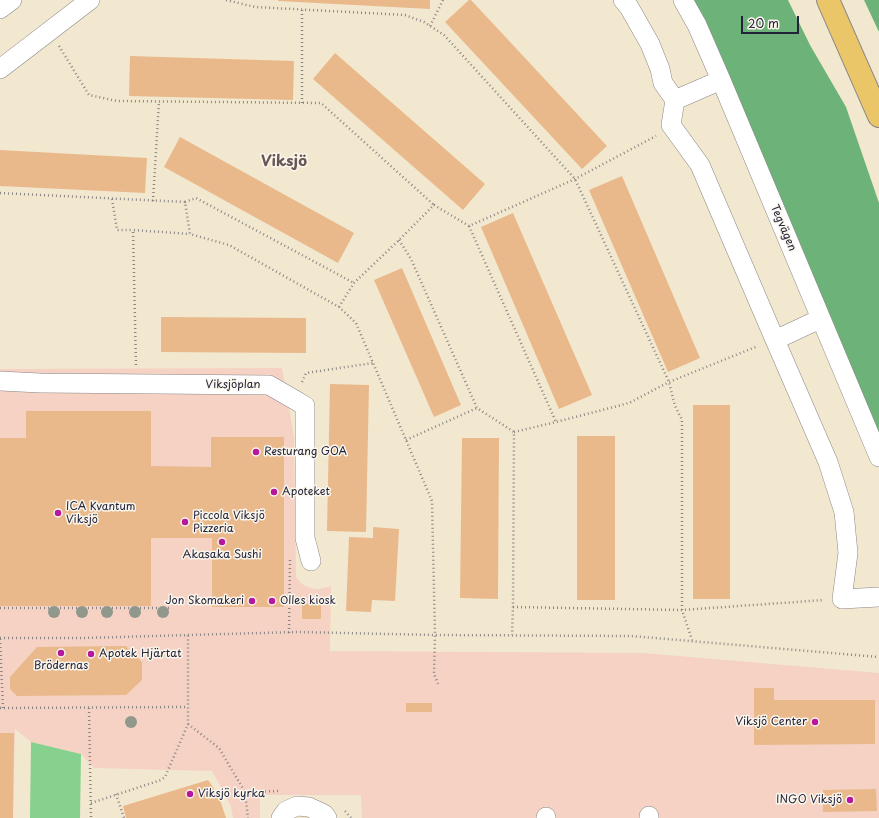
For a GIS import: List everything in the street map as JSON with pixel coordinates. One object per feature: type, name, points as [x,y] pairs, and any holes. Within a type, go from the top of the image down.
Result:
[{"type":"main road","points":[[828,0],[879,116]]},
{"type":"street","points":[[0,9],[12,0]]},
{"type":"street","points":[[0,69],[90,0]]},
{"type":"street","points":[[623,0],[629,7],[650,44],[660,69],[663,83],[675,100],[672,125],[700,165],[828,462],[844,512],[848,553],[842,599],[879,597]]},
{"type":"street","name":"Tegvägen","points":[[683,0],[697,25],[721,80],[879,457]]},
{"type":"street","points":[[675,100],[721,80]]},
{"type":"street","points":[[775,340],[820,319]]},
{"type":"street","name":"Viksjöplan","points":[[0,381],[40,383],[269,385],[305,406],[305,538],[311,561]]},
{"type":"street","points":[[281,818],[286,811],[297,806],[309,807],[324,814],[327,818]]},
{"type":"path","points":[[226,0],[255,7],[405,15],[424,22],[444,35],[575,179],[669,382],[675,406],[682,420],[682,610],[692,640]]},
{"type":"path","points":[[430,26],[443,0]]},
{"type":"path","points":[[302,9],[302,103]]},
{"type":"path","points":[[49,31],[89,94],[117,101],[321,103],[434,205],[469,226],[556,422]]},
{"type":"path","points":[[153,201],[159,101]]},
{"type":"path","points":[[469,226],[575,179],[655,136],[672,125]]},
{"type":"path","points":[[0,193],[185,202],[196,198],[354,282]]},
{"type":"path","points":[[112,199],[117,230],[190,234],[229,244],[339,307],[356,323],[432,501],[435,635],[434,674],[439,686]]},
{"type":"path","points":[[185,202],[190,234]]},
{"type":"path","points":[[339,307],[354,282],[434,205]]},
{"type":"path","points":[[133,230],[136,384]]},
{"type":"path","points":[[399,240],[411,259],[476,408],[514,432],[629,402],[669,382],[775,340]]},
{"type":"path","points":[[406,440],[476,408]]},
{"type":"path","points":[[512,635],[514,432]]},
{"type":"path","points":[[513,606],[682,610],[842,599]]},
{"type":"path","points":[[0,608],[172,608]]},
{"type":"path","points":[[187,707],[1,708],[0,638],[82,638],[297,632],[435,635],[631,636],[879,657]]},
{"type":"path","points":[[91,803],[161,780],[164,777],[188,724],[188,635]]},
{"type":"path","points":[[89,708],[91,818]]},
{"type":"path","points":[[188,724],[219,748],[245,792],[248,818]]},
{"type":"path","points":[[116,794],[124,818]]},
{"type":"shaded area","points":[[282,368],[294,437],[296,577],[302,584],[310,588],[319,589],[331,586],[330,651],[643,653],[879,673],[879,818],[362,818],[361,795],[260,795],[260,818],[233,818],[231,806],[212,771],[94,768],[81,754],[31,742],[15,729],[13,818],[0,818],[0,369]]},
{"type":"green space","points":[[690,0],[788,0],[810,45],[846,107],[879,203],[879,445]]},
{"type":"green space","points":[[864,0],[879,0],[879,32]]},
{"type":"green space","points":[[31,742],[81,754],[80,818],[30,818]]},
{"type":"building","points":[[430,0],[430,9],[278,1]]},
{"type":"building","points":[[469,0],[471,0],[607,146],[582,169],[445,22]]},
{"type":"building","points":[[335,53],[485,184],[463,210],[313,79]]},
{"type":"building","points":[[130,56],[294,61],[293,100],[129,96]]},
{"type":"building","points":[[180,137],[354,233],[338,263],[164,167]]},
{"type":"building","points":[[0,150],[147,158],[145,193],[0,186]]},
{"type":"building","points":[[622,176],[700,358],[668,372],[589,190]]},
{"type":"building","points":[[513,213],[592,395],[559,409],[481,227]]},
{"type":"building","points":[[402,268],[461,405],[434,417],[374,280]]},
{"type":"building","points":[[161,317],[306,318],[306,353],[161,352]]},
{"type":"building","points":[[330,384],[369,385],[366,532],[327,531]]},
{"type":"building","points":[[693,405],[730,405],[730,599],[693,599]]},
{"type":"building","points":[[26,411],[151,411],[151,466],[211,467],[211,437],[284,437],[284,607],[212,607],[212,538],[151,538],[151,606],[0,606],[0,438],[26,438]]},
{"type":"building","points":[[577,436],[615,436],[615,600],[577,600]]},
{"type":"building","points":[[462,438],[499,438],[498,599],[460,598]]},
{"type":"building","points":[[373,527],[399,529],[395,601],[372,600],[371,612],[346,611],[349,537],[373,538]]},
{"type":"building","points":[[321,603],[321,619],[302,619],[302,604]]},
{"type":"building","points":[[126,646],[142,662],[142,680],[126,695],[17,696],[10,689],[10,677],[37,647]]},
{"type":"building","name":"Viksjö Center","points":[[754,688],[774,688],[774,700],[875,700],[875,744],[754,745]]},
{"type":"building","points":[[406,703],[432,703],[432,712],[406,712]]},
{"type":"building","points":[[0,733],[14,733],[13,818],[0,818]]},
{"type":"building","name":"Viksjö kyrka","points":[[208,780],[220,800],[226,818],[126,818],[123,806]]},
{"type":"building","name":"INGO Viksjö","points":[[876,789],[877,811],[823,812],[823,790]]},
{"type":"place","name":"Resturang GOA","points":[[256,452]]},
{"type":"place","name":"Apoteket","points":[[274,492]]},
{"type":"place","name":"ICA Kvantum Viksjö","points":[[58,513]]},
{"type":"place","name":"Piccola Viksjö Pizzeria","points":[[185,522]]},
{"type":"place","name":"Akasaka Sushi","points":[[222,542]]},
{"type":"place","name":"Jon Skomakeri","points":[[252,601]]},
{"type":"place","name":"Olles kiosk","points":[[272,601]]},
{"type":"place","name":"Brödernas","points":[[61,653]]},
{"type":"place","name":"Apotek Hjärtat","points":[[91,654]]},
{"type":"place","name":"Viksjö Center","points":[[815,722]]},
{"type":"place","name":"Viksjö kyrka","points":[[190,794]]},
{"type":"place","name":"INGO Viksjö","points":[[850,800]]},
{"type":"district","name":"Viksjö","points":[[284,162]]}]
